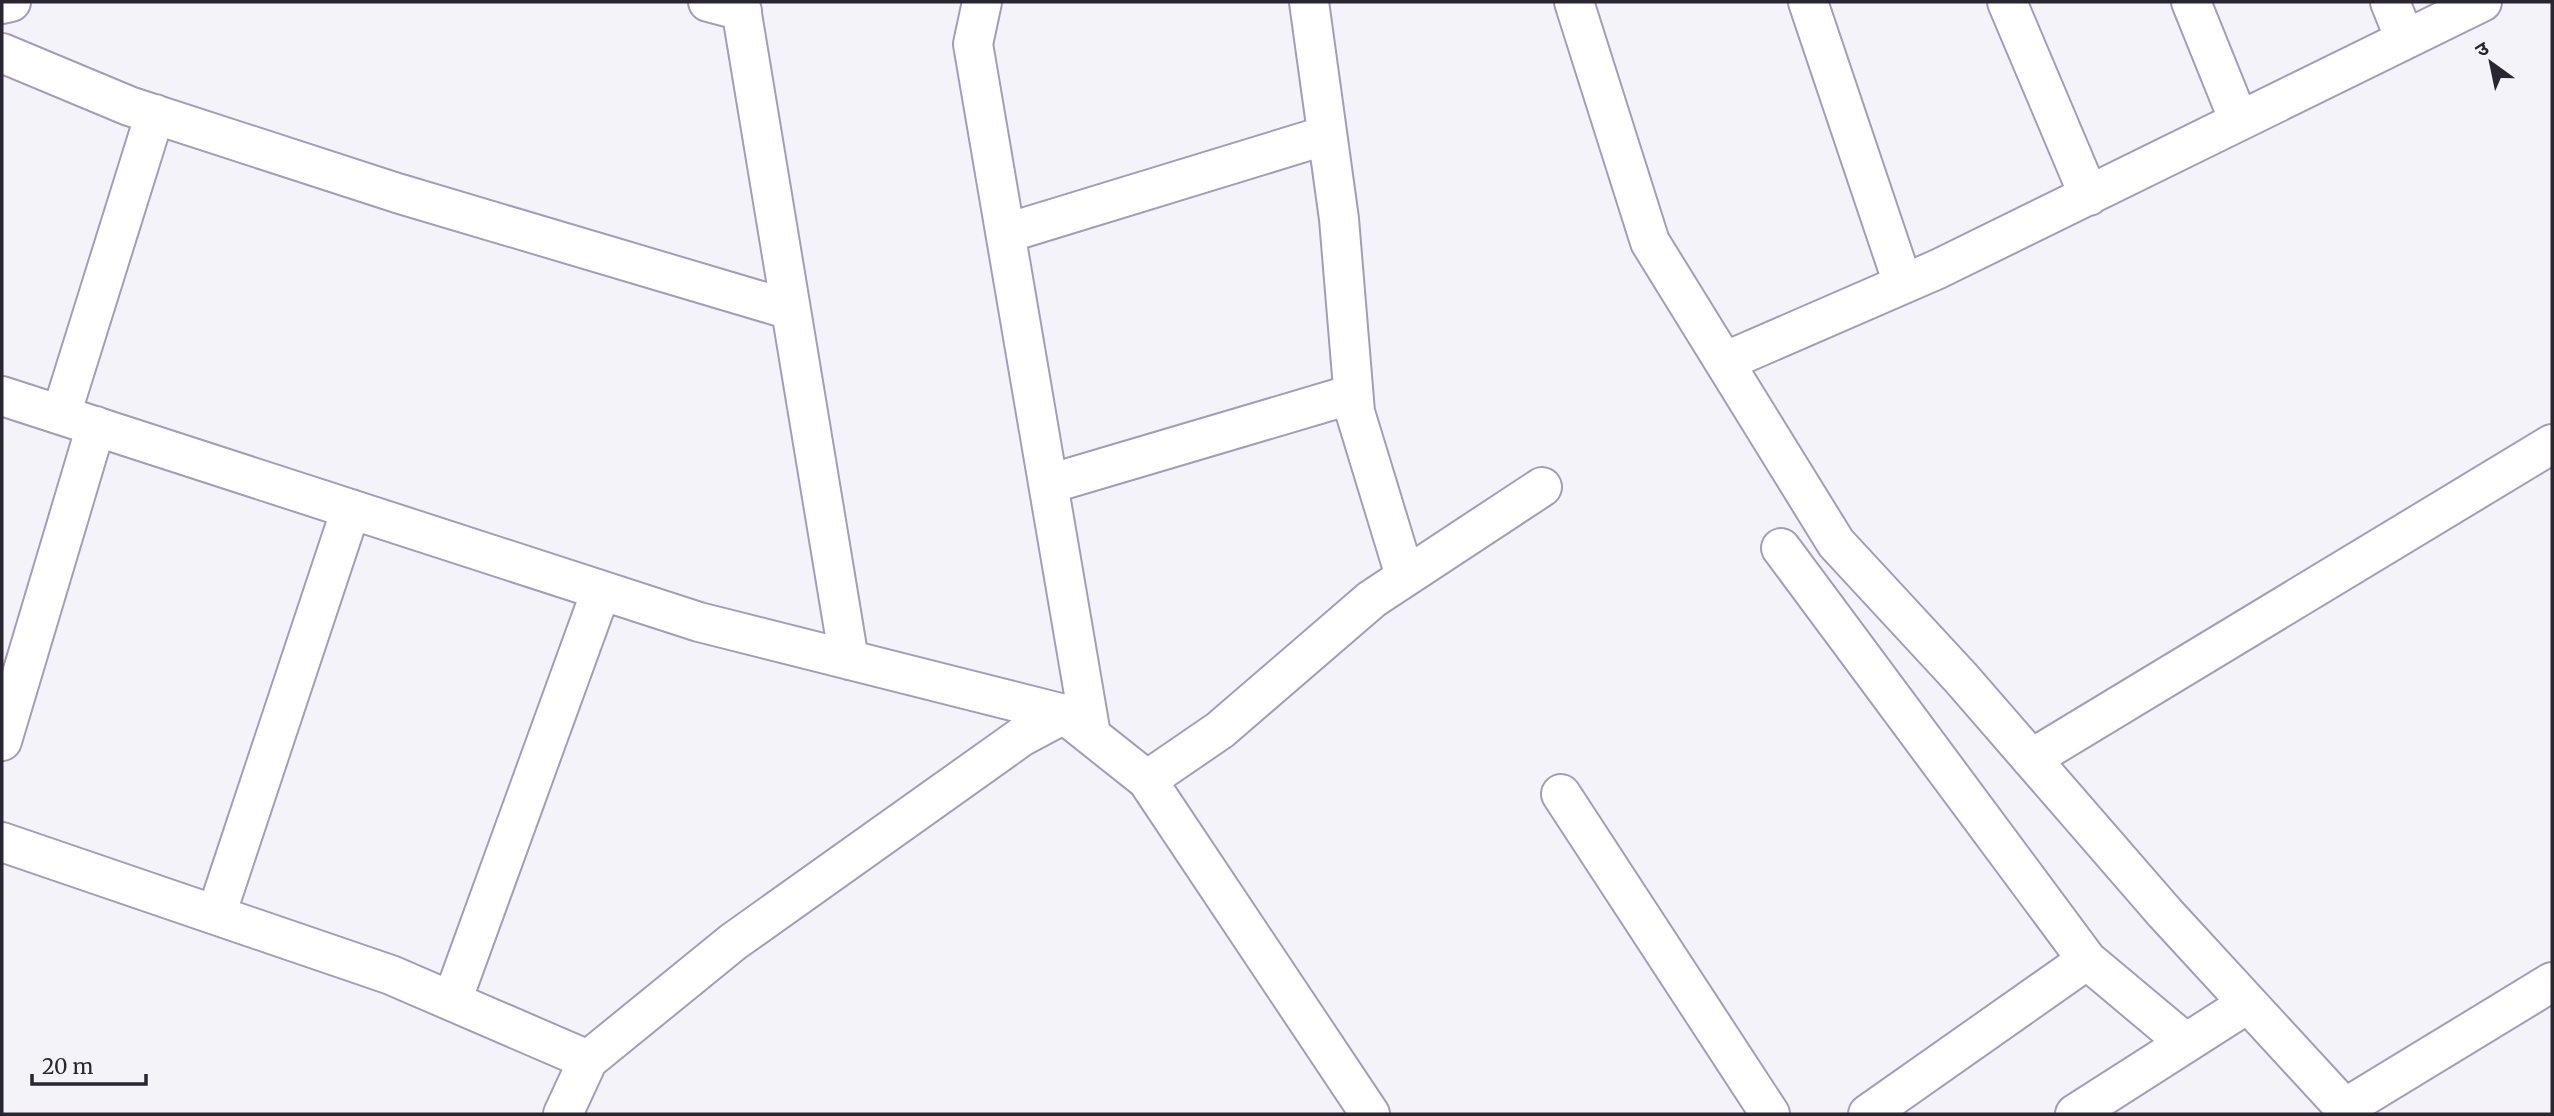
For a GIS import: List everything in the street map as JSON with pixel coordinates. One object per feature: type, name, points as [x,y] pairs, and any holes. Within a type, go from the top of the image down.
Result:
[{"type":"street","points":[[2,4],[11,2]]},
{"type":"street","points":[[982,2],[973,44],[1049,484],[1078,725]]},
{"type":"street","points":[[1309,2],[1339,219],[1355,412],[1405,576]]},
{"type":"street","points":[[1574,2],[1650,242],[1836,543],[1961,678],[2247,1004],[2348,1111],[2552,982]]},
{"type":"street","points":[[1808,2],[1903,284]]},
{"type":"street","points":[[2007,2],[2089,196]]},
{"type":"street","points":[[2191,2],[2239,121]]},
{"type":"street","points":[[2389,2],[2405,39]]},
{"type":"street","points":[[1724,362],[1903,284],[2089,196],[2482,2]]},
{"type":"street","points":[[730,5],[792,310],[849,660]]},
{"type":"street","points":[[2,53],[130,106],[397,192],[792,310]]},
{"type":"street","points":[[2,741],[78,420],[155,114]]},
{"type":"street","points":[[1007,233],[1327,135]]},
{"type":"street","points":[[1049,484],[1353,394]]},
{"type":"street","points":[[2,396],[699,622],[849,660],[1078,725],[1147,780],[1370,1114]]},
{"type":"street","points":[[2031,758],[2552,444]]},
{"type":"street","points":[[1147,780],[1220,730],[1372,599],[1542,487]]},
{"type":"street","points":[[216,915],[351,509]]},
{"type":"street","points":[[1781,548],[2087,960],[2186,1043]]},
{"type":"street","points":[[452,1001],[601,591]]},
{"type":"street","points":[[563,1114],[588,1060],[733,942],[1021,737],[1078,725]]},
{"type":"street","points":[[1561,794],[1770,1114]]},
{"type":"street","points":[[2,842],[391,975],[588,1060]]},
{"type":"street","points":[[1868,1114],[2087,960]]},
{"type":"street","points":[[2075,1114],[2247,1004]]}]
